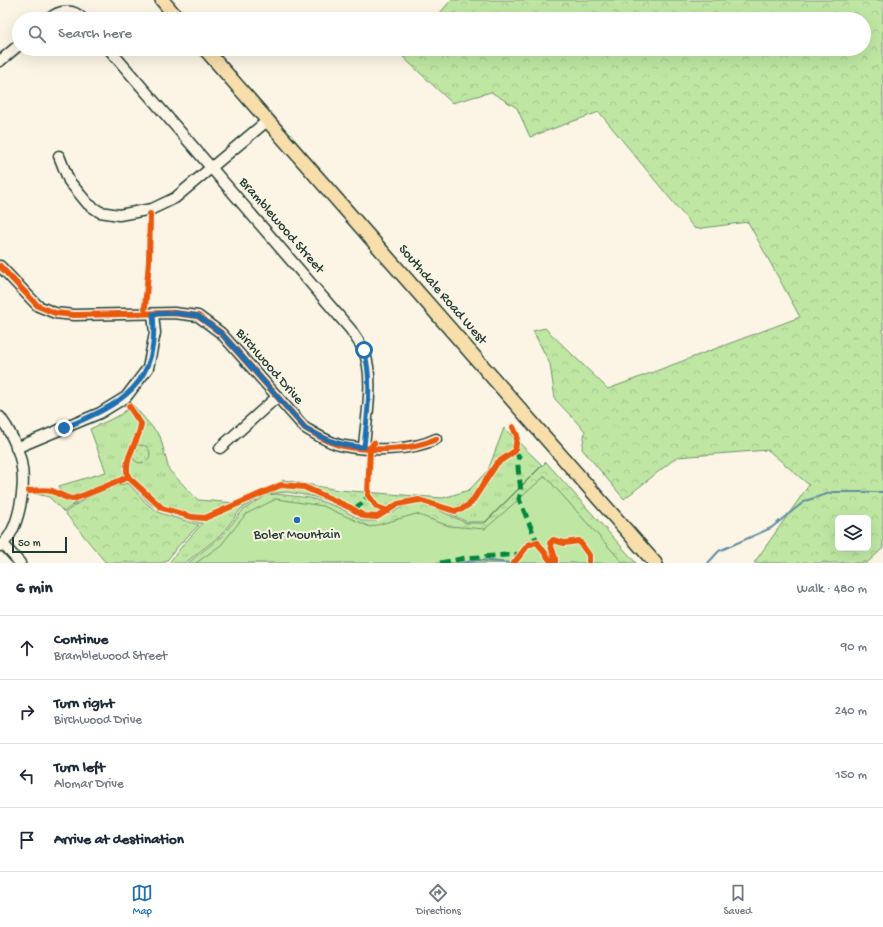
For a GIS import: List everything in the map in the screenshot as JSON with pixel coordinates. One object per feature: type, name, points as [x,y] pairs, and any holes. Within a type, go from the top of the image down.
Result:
[{"type":"main road","points":[[162,0],[172,12]]},
{"type":"main road","name":"Southdale Road West","points":[[211,56],[655,563]]},
{"type":"street","points":[[0,61],[12,51]]},
{"type":"street","name":"Bramblewood Street","points":[[115,56],[351,330],[364,350],[369,368],[369,387],[364,447]]},
{"type":"street","points":[[59,156],[68,181],[88,204],[100,212],[119,215],[152,209],[175,198],[267,121]]},
{"type":"street","name":"Birchwood Drive","points":[[0,266],[23,293],[38,306],[55,313],[74,315],[174,313],[198,316],[221,333],[300,423],[310,431],[343,446],[386,449],[424,445],[436,439]]},
{"type":"street","points":[[16,448],[100,413],[126,397],[148,368],[155,333],[153,314]]},
{"type":"street","points":[[220,448],[277,397]]},
{"type":"street","points":[[0,417],[16,448],[21,462],[18,517],[1,545],[20,563]]},
{"type":"green space","points":[[451,0],[883,0],[883,548],[867,563],[754,563],[809,485],[768,450],[677,457],[624,499],[582,449],[585,431],[555,399],[550,364],[533,331],[545,328],[608,389],[800,317],[748,222],[695,229],[599,112],[530,137],[517,108],[491,92],[452,103],[403,57],[404,56],[871,56],[871,12],[441,12]]},
{"type":"green space","points":[[133,405],[160,436],[169,470],[198,500],[237,503],[284,480],[338,490],[443,498],[469,490],[488,470],[504,428],[542,465],[485,522],[467,522],[432,505],[418,502],[403,505],[375,519],[364,519],[339,505],[311,496],[287,492],[266,494],[241,509],[221,535],[185,563],[169,563],[202,524],[162,511],[149,503],[128,481],[94,493],[71,506],[64,512],[49,497],[32,493],[60,492],[59,486],[106,472],[90,429],[120,415]]},
{"type":"green space","points":[[141,445],[145,446],[149,450],[149,458],[145,462],[141,463],[137,462],[133,458],[132,454],[133,450],[137,446]]},
{"type":"green space","name":"Boler Mountain","points":[[546,462],[636,563],[188,563],[222,536],[243,510],[267,495],[276,494],[310,498],[338,507],[363,521],[376,521],[404,506],[418,503],[432,507],[466,523],[485,523]]},
{"type":"green space","name":"Boler Mountain","points":[[545,476],[623,563],[196,563],[221,545],[246,514],[276,499],[323,506],[370,527],[416,514],[449,526],[485,529]]},
{"type":"green space","points":[[128,483],[147,504],[160,513],[199,525],[179,545],[165,563],[106,563],[65,513],[79,502],[95,494]]},
{"type":"waterway","points":[[708,563],[719,551],[771,528],[805,501],[833,492],[883,492]]},
{"type":"waterway","points":[[462,563],[478,560],[511,563]]},
{"type":"marked path","points":[[515,451],[519,457],[518,468],[521,488],[519,499],[537,542]]},
{"type":"marked path","points":[[354,509],[364,502],[368,495]]},
{"type":"marked path","points":[[440,563],[466,558],[521,554]]},
{"type":"cycle path","points":[[145,308],[149,262],[150,217],[150,214],[149,262]]},
{"type":"cycle path","points":[[0,266],[38,306],[55,313],[74,315],[174,313],[198,316],[221,333],[305,428],[334,443],[355,448],[391,449],[415,446],[436,439]]},
{"type":"cycle path","points":[[128,477],[127,469],[129,456],[140,431],[141,424],[129,406]]},
{"type":"cycle path","points":[[29,491],[49,490],[72,499],[128,477],[162,508],[192,517],[205,518],[281,485],[304,487],[351,508],[364,516],[377,517],[398,504],[419,500],[455,511],[462,509],[471,503],[497,463],[515,451],[517,436],[513,427]]},
{"type":"cycle path","points":[[374,443],[370,448],[368,495],[377,507],[388,511]]},
{"type":"cycle path","points":[[555,563],[555,558],[550,543],[553,540],[564,543],[579,541],[589,555],[589,563]]},
{"type":"cycle path","points":[[514,563],[528,545],[537,542],[552,563]]},
{"type":"place","name":"Boler Mountain","points":[[297,520]]},
{"type":"route","points":[[64,428],[100,413],[126,397],[148,368],[155,333],[153,314],[174,313],[198,316],[221,333],[290,413],[305,428],[343,446],[364,447],[369,387],[369,368],[364,350]]}]
